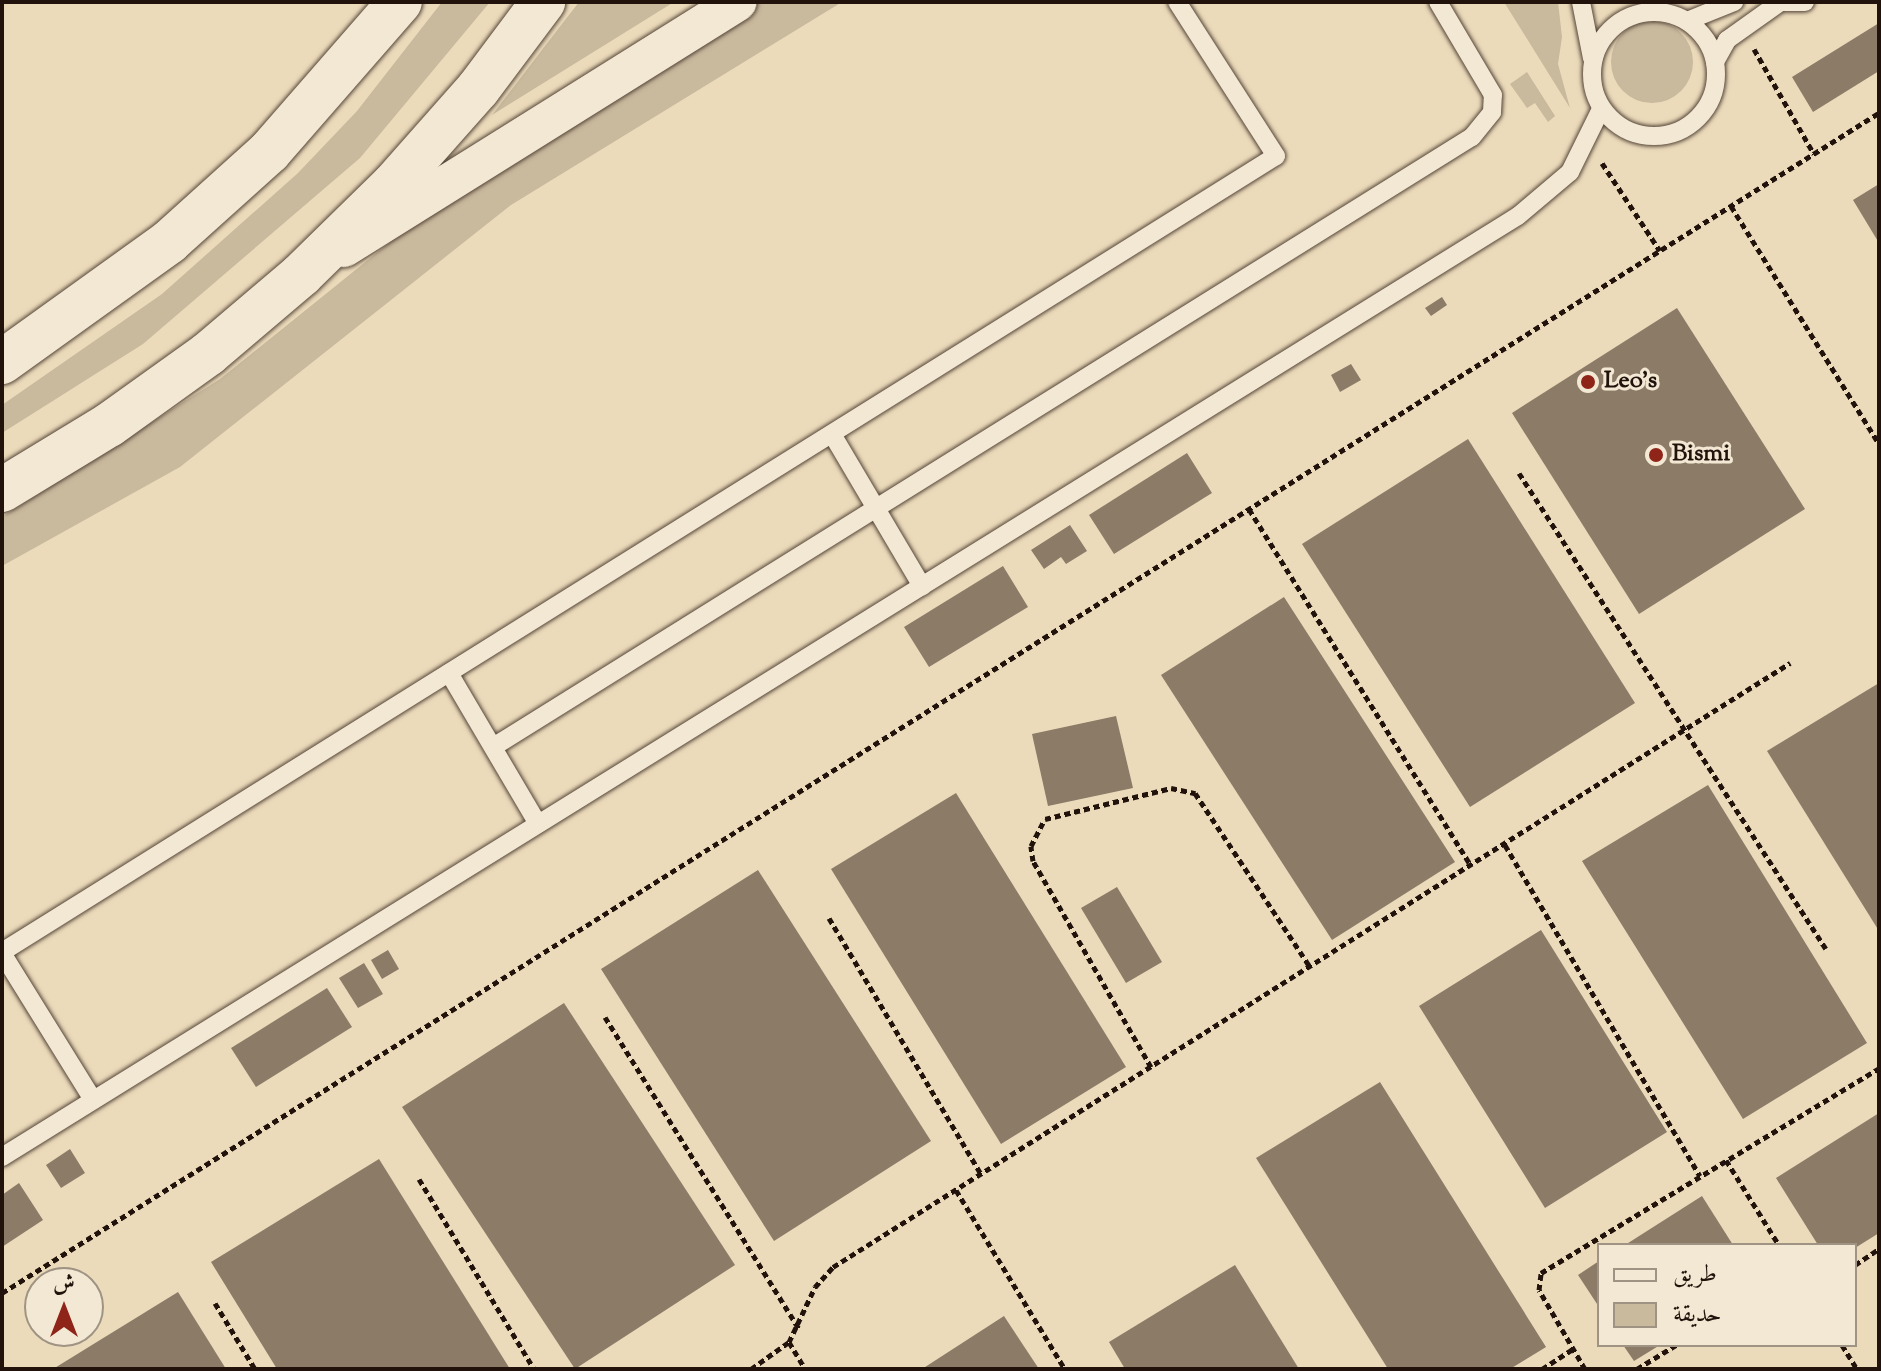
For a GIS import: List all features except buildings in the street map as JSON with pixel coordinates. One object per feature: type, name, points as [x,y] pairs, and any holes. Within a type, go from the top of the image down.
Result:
[{"type":"main road","points":[[2,362],[169,242],[235,182],[360,53],[400,2]]},
{"type":"main road","points":[[2,490],[134,407],[301,275],[402,175],[478,89],[543,2]]},
{"type":"street","points":[[301,275],[737,2]]},
{"type":"lane","points":[[93,1100],[2,953],[1276,156],[1177,2]]},
{"type":"lane","points":[[493,747],[1485,126],[1493,95],[1438,2]]},
{"type":"lane","points":[[1581,2],[1592,62],[1591,78],[1601,109],[1627,131],[1661,136],[1678,132],[1704,111],[1716,79],[1715,62],[1700,32],[1671,12]]},
{"type":"lane","points":[[1592,62],[1598,45],[1621,21],[1645,13],[1734,2]]},
{"type":"lane","points":[[1715,62],[1727,40],[1778,3],[1805,2]]},
{"type":"lane","points":[[2,1157],[1518,216],[1546,197],[1589,142],[1601,109]]},
{"type":"lane","points":[[832,434],[922,586]]},
{"type":"lane","points":[[449,673],[538,824]]},
{"type":"path","points":[[1742,28],[1814,154]]},
{"type":"path","points":[[2,1293],[1879,113]]},
{"type":"path","points":[[1589,142],[1660,251]]},
{"type":"path","points":[[1731,206],[1879,444]]},
{"type":"path","points":[[1519,473],[1826,949]]},
{"type":"path","points":[[1249,509],[1471,866]]},
{"type":"path","points":[[751,1369],[789,1342],[799,1329],[815,1287],[833,1267],[1790,663]]},
{"type":"path","points":[[1151,1067],[1033,861],[1031,846],[1045,819],[1171,788],[1195,793],[1310,967]]},
{"type":"path","points":[[1505,845],[1700,1176]]},
{"type":"path","points":[[829,918],[981,1174]]},
{"type":"path","points":[[605,1017],[799,1329]]},
{"type":"path","points":[[1585,1369],[1539,1290],[1541,1273],[1879,1068]]},
{"type":"path","points":[[1726,1160],[1778,1243]]},
{"type":"path","points":[[419,1179],[534,1369]]},
{"type":"path","points":[[956,1190],[1065,1369]]},
{"type":"path","points":[[1857,1264],[1879,1249]]},
{"type":"path","points":[[215,1303],[255,1369]]},
{"type":"path","points":[[789,1342],[805,1369]]},
{"type":"path","points":[[1637,1369],[1673,1347]]},
{"type":"path","points":[[1843,1347],[1857,1369]]},
{"type":"path","points":[[1542,1369],[1573,1349]]},
{"type":"green space","points":[[442,2],[490,2],[360,158],[143,344],[2,433],[2,405],[162,294],[298,173],[357,111]]},
{"type":"green space","points":[[579,2],[674,2],[492,115],[545,46]]},
{"type":"green space","points":[[749,2],[842,2],[511,205],[180,467],[2,566],[2,517],[220,379],[415,222]]},
{"type":"green space","points":[[1504,2],[1558,2],[1562,37],[1558,64],[1570,108]]},
{"type":"green space","points":[[1644,21],[1660,21],[1675,28],[1686,39],[1693,62],[1690,78],[1681,91],[1660,103],[1644,103],[1629,96],[1618,85],[1611,70],[1611,54],[1618,39],[1629,28]]},
{"type":"green space","points":[[1527,72],[1555,116],[1548,122],[1535,103],[1527,108],[1510,84]]},
{"type":"place","name":"Leo's","points":[[1588,382]]},
{"type":"place","name":"Bismi","points":[[1656,455]]}]
